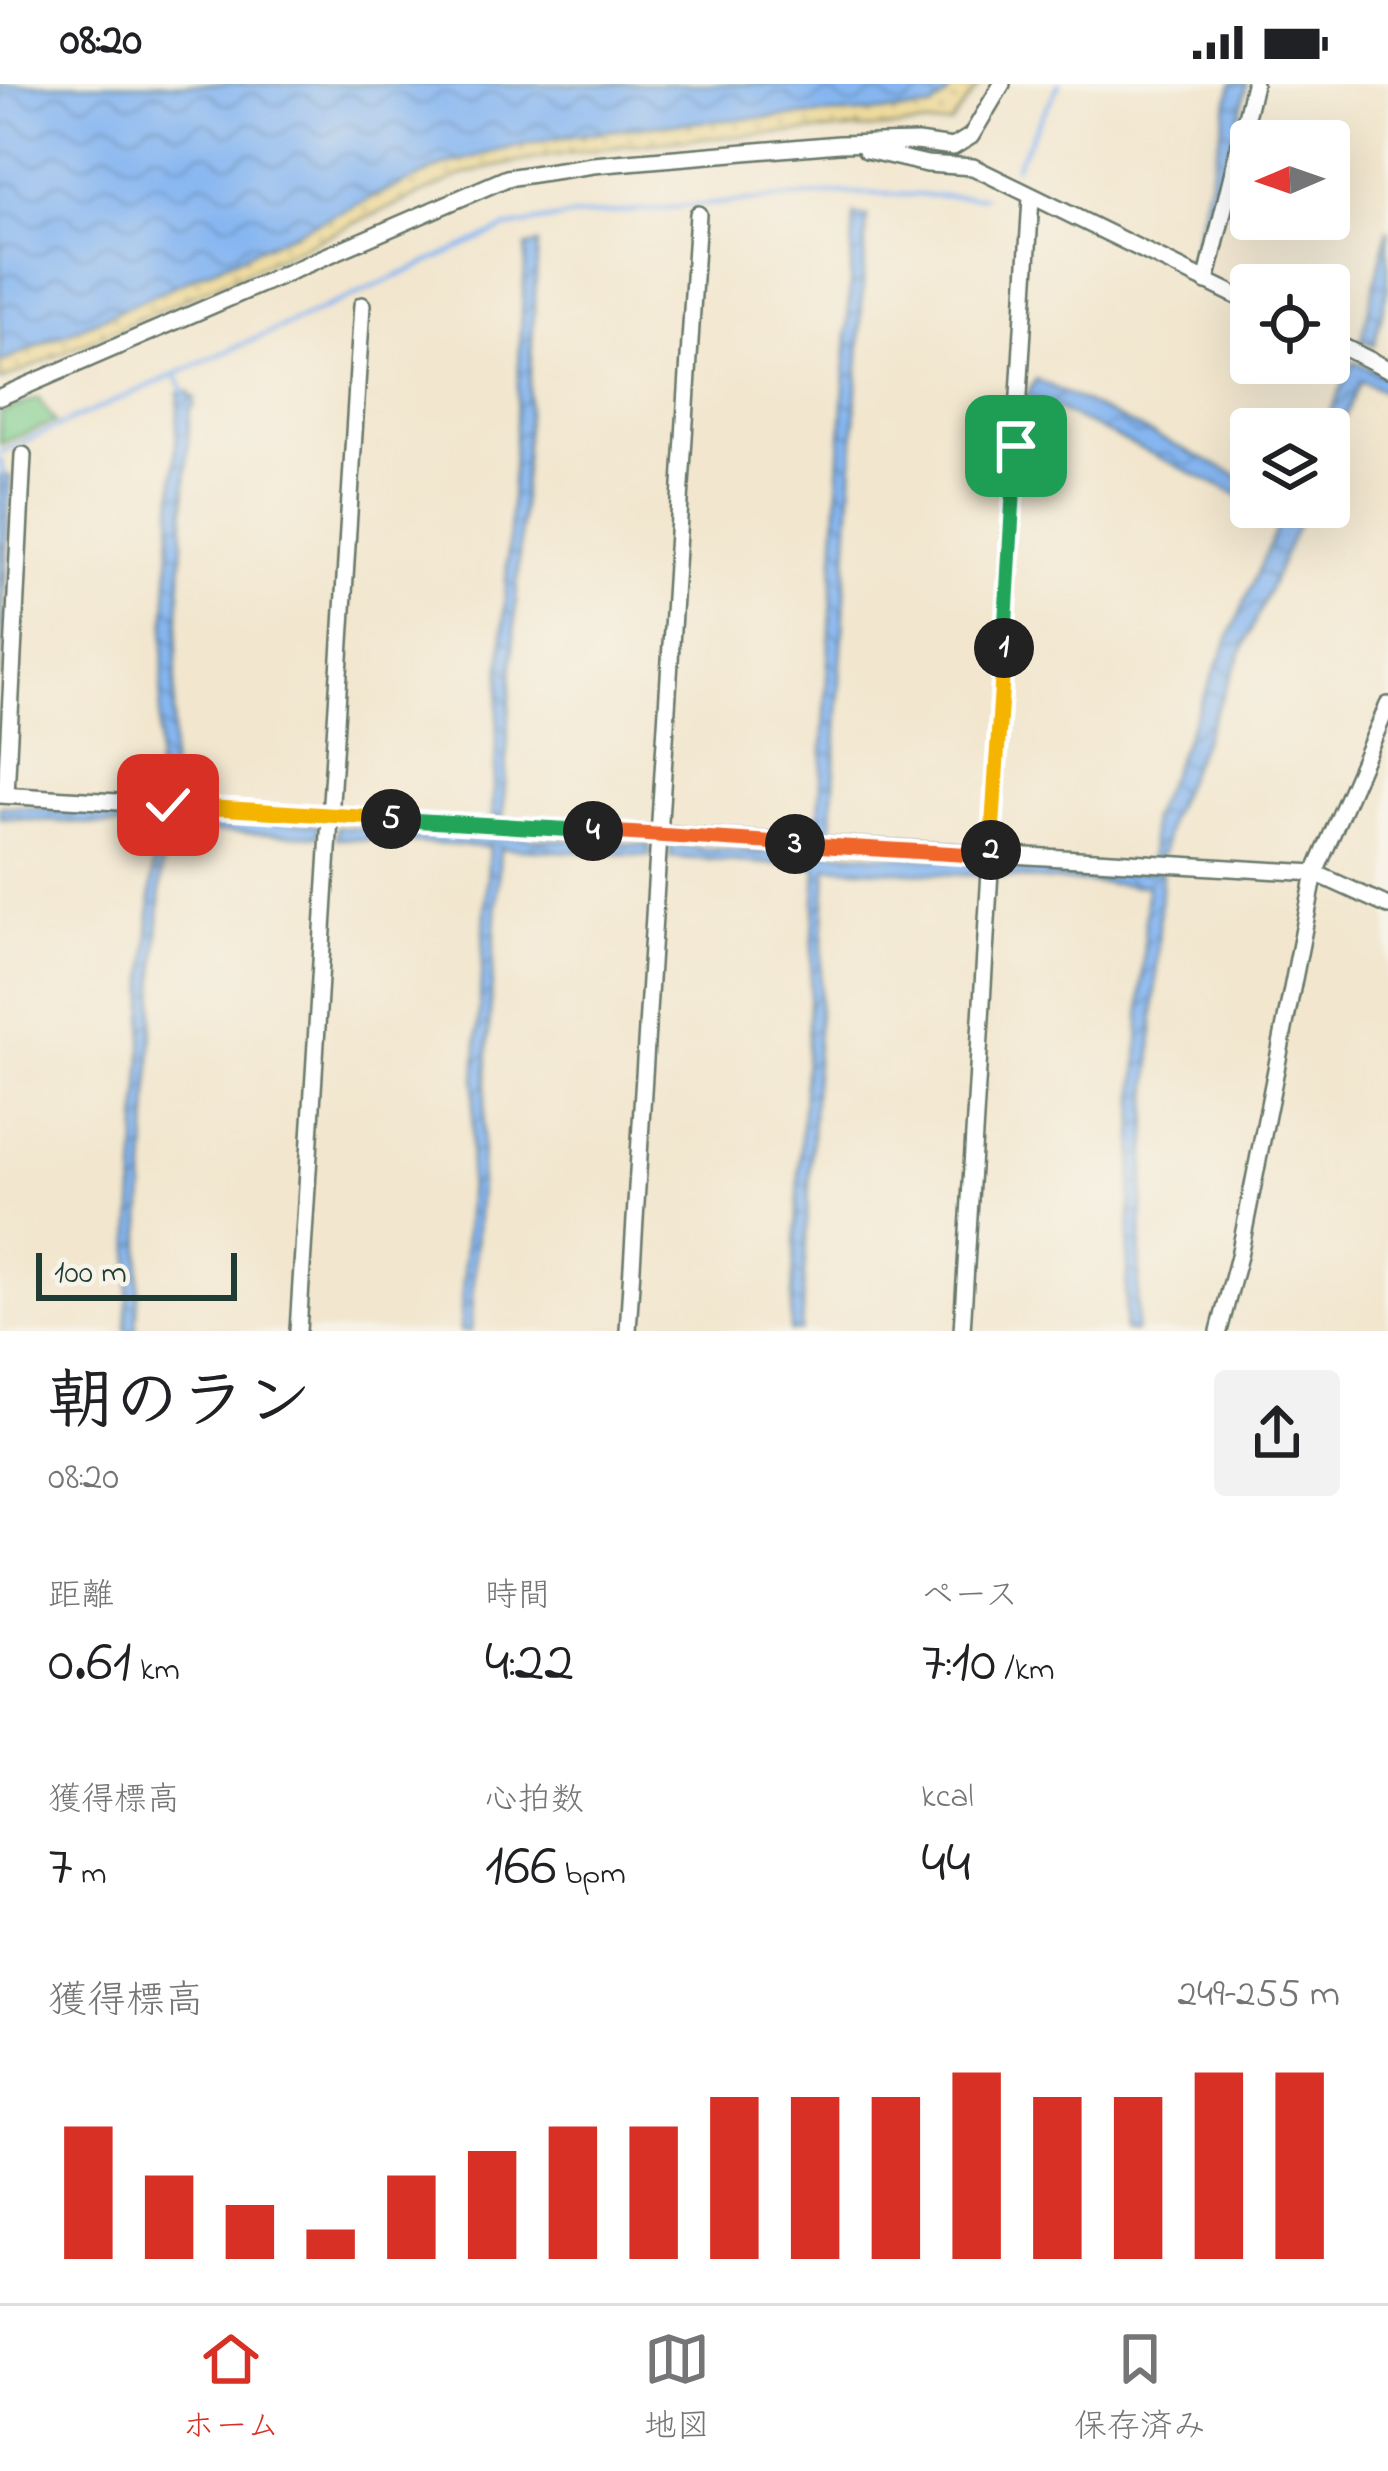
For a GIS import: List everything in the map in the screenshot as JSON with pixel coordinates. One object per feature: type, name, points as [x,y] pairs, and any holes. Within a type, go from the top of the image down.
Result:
[{"type":"street","points":[[0,398],[507,178],[593,165],[839,144],[917,142],[953,147],[971,136],[1003,84]]},
{"type":"street","points":[[1206,282],[1254,84]]},
{"type":"street","points":[[839,144],[927,164],[973,167],[1230,293]]},
{"type":"street","points":[[962,1331],[1031,198]]},
{"type":"street","points":[[628,1331],[698,214]]},
{"type":"street","points":[[298,1331],[362,305]]},
{"type":"street","points":[[1350,350],[1388,369]]},
{"type":"street","points":[[23,455],[3,795],[1315,872],[1388,906]]},
{"type":"street","points":[[1219,1331],[1239,1256],[1315,872],[1388,705]]},
{"type":"green space","points":[[38,398],[55,422],[0,444],[0,413]]},
{"type":"sand","points":[[953,84],[980,84],[951,124],[646,144],[466,174],[0,381],[0,363],[444,166],[505,147],[589,132],[946,97]]},
{"type":"water","points":[[0,84],[953,84],[931,109],[623,129],[503,150],[444,166],[0,363]]},
{"type":"water","points":[[1232,84],[1247,84],[1238,120],[1230,120],[1230,155],[1204,263],[1191,259]]},
{"type":"water","points":[[854,215],[867,217],[831,835],[818,834]]},
{"type":"water","points":[[1388,228],[1388,287],[1374,346],[1361,341]]},
{"type":"water","points":[[538,244],[503,818],[492,817],[526,247]]},
{"type":"water","points":[[1354,361],[1388,377],[1388,393],[1360,381],[1348,408],[1332,408],[1343,384],[1350,384]]},
{"type":"water","points":[[1036,379],[1230,472],[1230,491],[1027,395]]},
{"type":"water","points":[[190,392],[195,397],[190,408],[169,802],[155,801],[179,393]]},
{"type":"water","points":[[0,476],[10,476],[0,680]]},
{"type":"water","points":[[1277,528],[1296,528],[1168,821],[1159,854],[1158,872],[1162,873],[1136,1331],[1124,1331],[1147,886],[827,867],[801,1331],[790,1331],[817,867],[670,857],[670,846],[1151,873],[1151,818]]},
{"type":"water","points":[[0,806],[153,815],[154,809],[167,810],[168,816],[318,825],[318,836],[164,830],[136,1331],[126,1331],[155,828],[0,818]]},
{"type":"water","points":[[337,827],[650,845],[650,856],[500,848],[471,1331],[460,1331],[489,847],[336,838]]},
{"type":"waterway","points":[[1015,167],[1059,84]]},
{"type":"waterway","points":[[0,452],[506,228],[566,217],[840,193],[983,197]]},
{"type":"waterway","points":[[176,374],[185,394]]},
{"type":"waterway","points":[[0,459],[5,482]]},
{"type":"route","points":[[168,805],[991,856],[1016,446]]}]
